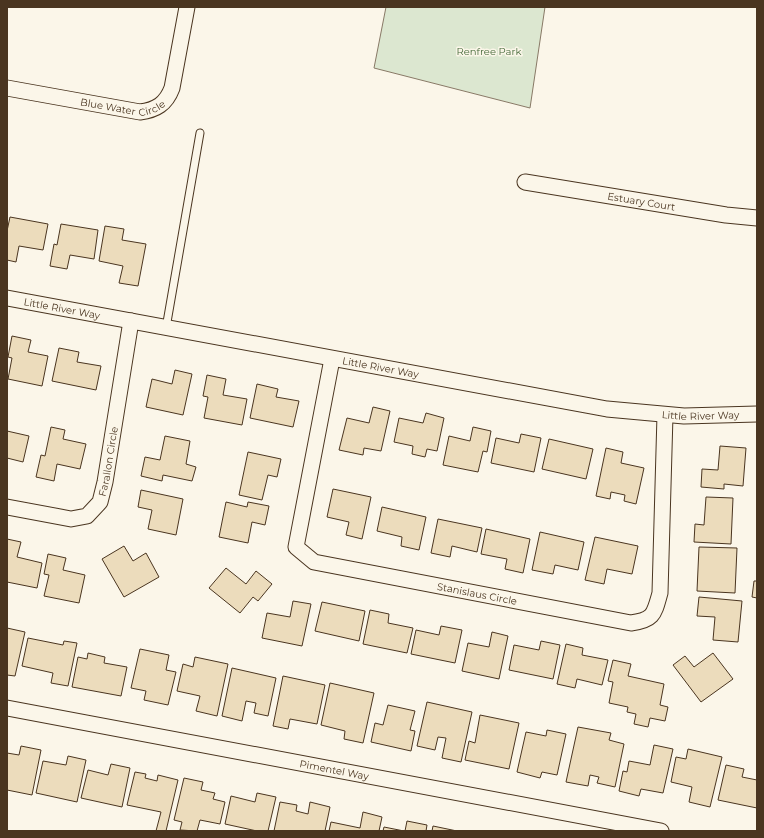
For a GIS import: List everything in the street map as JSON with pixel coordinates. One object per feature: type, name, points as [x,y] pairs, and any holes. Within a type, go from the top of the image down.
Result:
[{"type":"street","name":"Blue Water Circle","points":[[7,88],[140,112],[158,108],[166,100],[172,88],[187,7]]},
{"type":"street","name":"Estuary Court","points":[[525,182],[726,215],[757,218]]},
{"type":"street","name":"Little River Way","points":[[7,298],[607,409],[665,415],[757,414]]},
{"type":"street","name":"Farallon Circle","points":[[7,507],[71,519],[87,516],[100,502],[105,482],[131,321]]},
{"type":"street","name":"Stanislaus Circle","points":[[332,359],[296,548],[314,562],[630,623],[643,621],[655,613],[660,593],[665,415]]},
{"type":"street","name":"Pimentel Way","points":[[7,708],[661,831]]},
{"type":"lane","points":[[166,328],[200,133]]},
{"type":"green space","name":"Renfree Park","points":[[386,7],[545,7],[530,108],[374,68]]},
{"type":"building","points":[[10,217],[48,224],[43,250],[19,246],[16,262],[7,260],[7,231]]},
{"type":"building","points":[[61,224],[98,230],[94,259],[70,255],[67,269],[50,266],[54,244],[57,245]]},
{"type":"building","points":[[105,226],[124,229],[122,240],[146,244],[138,286],[119,283],[123,266],[99,261]]},
{"type":"building","points":[[12,336],[31,340],[28,352],[48,356],[42,386],[8,379],[12,358],[8,357]]},
{"type":"building","points":[[59,348],[79,352],[77,362],[101,366],[96,390],[52,381]]},
{"type":"building","points":[[175,370],[192,374],[183,415],[146,407],[152,379],[172,384]]},
{"type":"building","points":[[207,375],[226,379],[223,395],[247,399],[242,425],[204,418],[208,397],[203,396]]},
{"type":"building","points":[[257,384],[278,389],[276,397],[299,401],[293,427],[250,418]]},
{"type":"building","points":[[373,407],[390,411],[381,451],[364,448],[363,455],[339,450],[347,418],[369,423]]},
{"type":"building","points":[[426,413],[444,418],[437,451],[427,449],[425,457],[412,454],[413,446],[394,442],[399,418],[423,423]]},
{"type":"building","points":[[51,427],[65,430],[63,439],[86,444],[80,469],[57,464],[54,481],[36,477],[41,455],[45,456]]},
{"type":"building","points":[[473,427],[491,431],[487,452],[483,451],[478,472],[443,465],[449,436],[470,441]]},
{"type":"building","points":[[7,431],[29,436],[23,462],[7,458]]},
{"type":"building","points":[[521,434],[541,438],[534,472],[491,463],[496,438],[519,443]]},
{"type":"building","points":[[165,436],[190,441],[186,464],[196,467],[192,481],[163,475],[162,481],[141,476],[145,457],[160,460]]},
{"type":"building","points":[[549,439],[593,449],[586,479],[542,469]]},
{"type":"building","points":[[720,446],[746,448],[743,486],[724,484],[724,489],[701,487],[702,469],[718,470]]},
{"type":"building","points":[[606,448],[623,452],[621,463],[644,468],[636,504],[624,501],[625,495],[611,492],[610,499],[596,496]]},
{"type":"building","points":[[248,452],[281,459],[277,477],[268,475],[262,500],[239,495]]},
{"type":"building","points":[[333,489],[371,497],[362,539],[346,535],[349,522],[327,517]]},
{"type":"building","points":[[141,490],[183,499],[176,535],[148,529],[152,510],[138,507]]},
{"type":"building","points":[[706,497],[733,498],[731,544],[694,542],[695,524],[704,525]]},
{"type":"building","points":[[226,502],[247,507],[248,502],[269,506],[265,525],[252,522],[248,543],[219,537]]},
{"type":"building","points":[[382,507],[426,517],[419,550],[401,546],[402,537],[377,531]]},
{"type":"building","points":[[438,519],[482,528],[477,552],[452,546],[450,557],[431,553]]},
{"type":"building","points":[[486,529],[530,539],[523,573],[505,569],[507,559],[481,554]]},
{"type":"building","points":[[540,532],[584,542],[578,570],[555,565],[553,574],[532,570]]},
{"type":"building","points":[[595,537],[638,546],[632,574],[607,569],[604,584],[585,580]]},
{"type":"building","points":[[7,539],[21,542],[17,557],[42,563],[37,588],[7,582]]},
{"type":"building","points":[[124,546],[133,561],[146,553],[159,577],[124,597],[102,559]]},
{"type":"building","points":[[699,547],[737,548],[735,593],[697,591]]},
{"type":"building","points":[[48,554],[66,558],[63,570],[85,575],[79,603],[44,596],[49,575],[44,574]]},
{"type":"building","points":[[226,568],[246,584],[256,571],[272,584],[258,601],[253,597],[240,613],[209,588]]},
{"type":"building","points":[[754,581],[757,581],[757,598],[752,597]]},
{"type":"building","points":[[699,597],[742,601],[738,642],[713,640],[715,617],[697,616]]},
{"type":"building","points":[[293,601],[311,604],[302,646],[262,638],[267,613],[290,617]]},
{"type":"building","points":[[322,602],[365,611],[359,641],[315,631]]},
{"type":"building","points":[[370,610],[389,614],[388,623],[413,628],[407,653],[363,644]]},
{"type":"building","points":[[441,626],[462,630],[455,663],[411,654],[416,630],[439,635]]},
{"type":"building","points":[[7,628],[25,632],[15,676],[7,675]]},
{"type":"building","points":[[492,632],[508,636],[499,679],[462,671],[468,643],[489,647]]},
{"type":"building","points":[[28,638],[63,645],[64,641],[77,643],[68,686],[51,683],[53,673],[22,666]]},
{"type":"building","points":[[541,641],[560,645],[553,679],[509,670],[514,645],[539,650]]},
{"type":"building","points":[[566,644],[583,648],[582,655],[608,660],[602,685],[577,679],[575,688],[557,684]]},
{"type":"building","points":[[140,649],[169,655],[166,670],[176,672],[168,705],[144,700],[146,691],[131,688]]},
{"type":"building","points":[[88,653],[105,657],[104,663],[127,667],[121,696],[72,687],[78,657],[87,659]]},
{"type":"building","points":[[713,653],[733,679],[701,702],[673,665],[685,656],[694,667]]},
{"type":"building","points":[[195,657],[228,664],[217,716],[196,711],[200,696],[177,691],[183,664],[193,667]]},
{"type":"building","points":[[613,660],[631,664],[628,676],[664,684],[660,705],[668,707],[665,721],[650,718],[648,727],[634,724],[636,714],[627,712],[628,707],[609,703],[613,682],[608,681]]},
{"type":"building","points":[[232,668],[276,678],[268,716],[254,713],[256,703],[246,701],[242,721],[222,716]]},
{"type":"building","points":[[283,676],[325,685],[317,724],[290,719],[288,729],[273,726]]},
{"type":"building","points":[[330,683],[374,693],[363,743],[344,739],[345,731],[321,725]]},
{"type":"building","points":[[427,702],[472,712],[461,762],[442,758],[446,738],[438,737],[435,750],[417,746]]},
{"type":"building","points":[[388,705],[415,711],[410,730],[415,731],[411,751],[371,742],[375,723],[383,725]]},
{"type":"building","points":[[480,715],[519,723],[509,769],[465,760],[469,741],[475,743]]},
{"type":"building","points":[[578,727],[611,733],[609,740],[624,744],[615,787],[597,783],[599,777],[590,775],[588,786],[566,782]]},
{"type":"building","points":[[547,730],[566,734],[557,775],[542,772],[540,778],[517,772],[526,732],[546,736]]},
{"type":"building","points":[[654,745],[673,749],[663,793],[641,789],[639,796],[619,791],[623,771],[627,772],[629,761],[650,765]]},
{"type":"building","points":[[21,746],[41,750],[32,795],[7,790],[7,753],[19,755]]},
{"type":"building","points":[[688,749],[722,757],[710,807],[689,802],[692,787],[671,782],[676,757],[686,759]]},
{"type":"building","points":[[68,756],[86,760],[77,802],[36,793],[43,761],[66,765]]},
{"type":"building","points":[[111,764],[130,768],[122,807],[81,798],[88,770],[108,775]]},
{"type":"building","points":[[726,765],[744,769],[742,777],[757,780],[757,808],[718,800]]},
{"type":"building","points":[[135,772],[146,774],[145,778],[157,781],[158,775],[178,780],[166,831],[156,831],[161,812],[127,805]]},
{"type":"building","points":[[184,778],[203,782],[201,790],[215,793],[213,799],[225,802],[220,824],[200,820],[197,831],[180,830],[182,822],[174,820]]},
{"type":"building","points":[[257,793],[276,797],[268,831],[257,831],[225,824],[231,796],[255,802]]},
{"type":"building","points":[[280,802],[297,805],[296,811],[308,814],[310,802],[330,807],[325,831],[274,831]]},
{"type":"building","points":[[363,812],[382,817],[379,831],[329,831],[331,822],[360,828]]},
{"type":"building","points":[[407,821],[427,825],[426,831],[405,831]]},
{"type":"building","points":[[433,826],[457,831],[432,831]]},
{"type":"building","points":[[384,827],[404,831],[383,831]]}]
